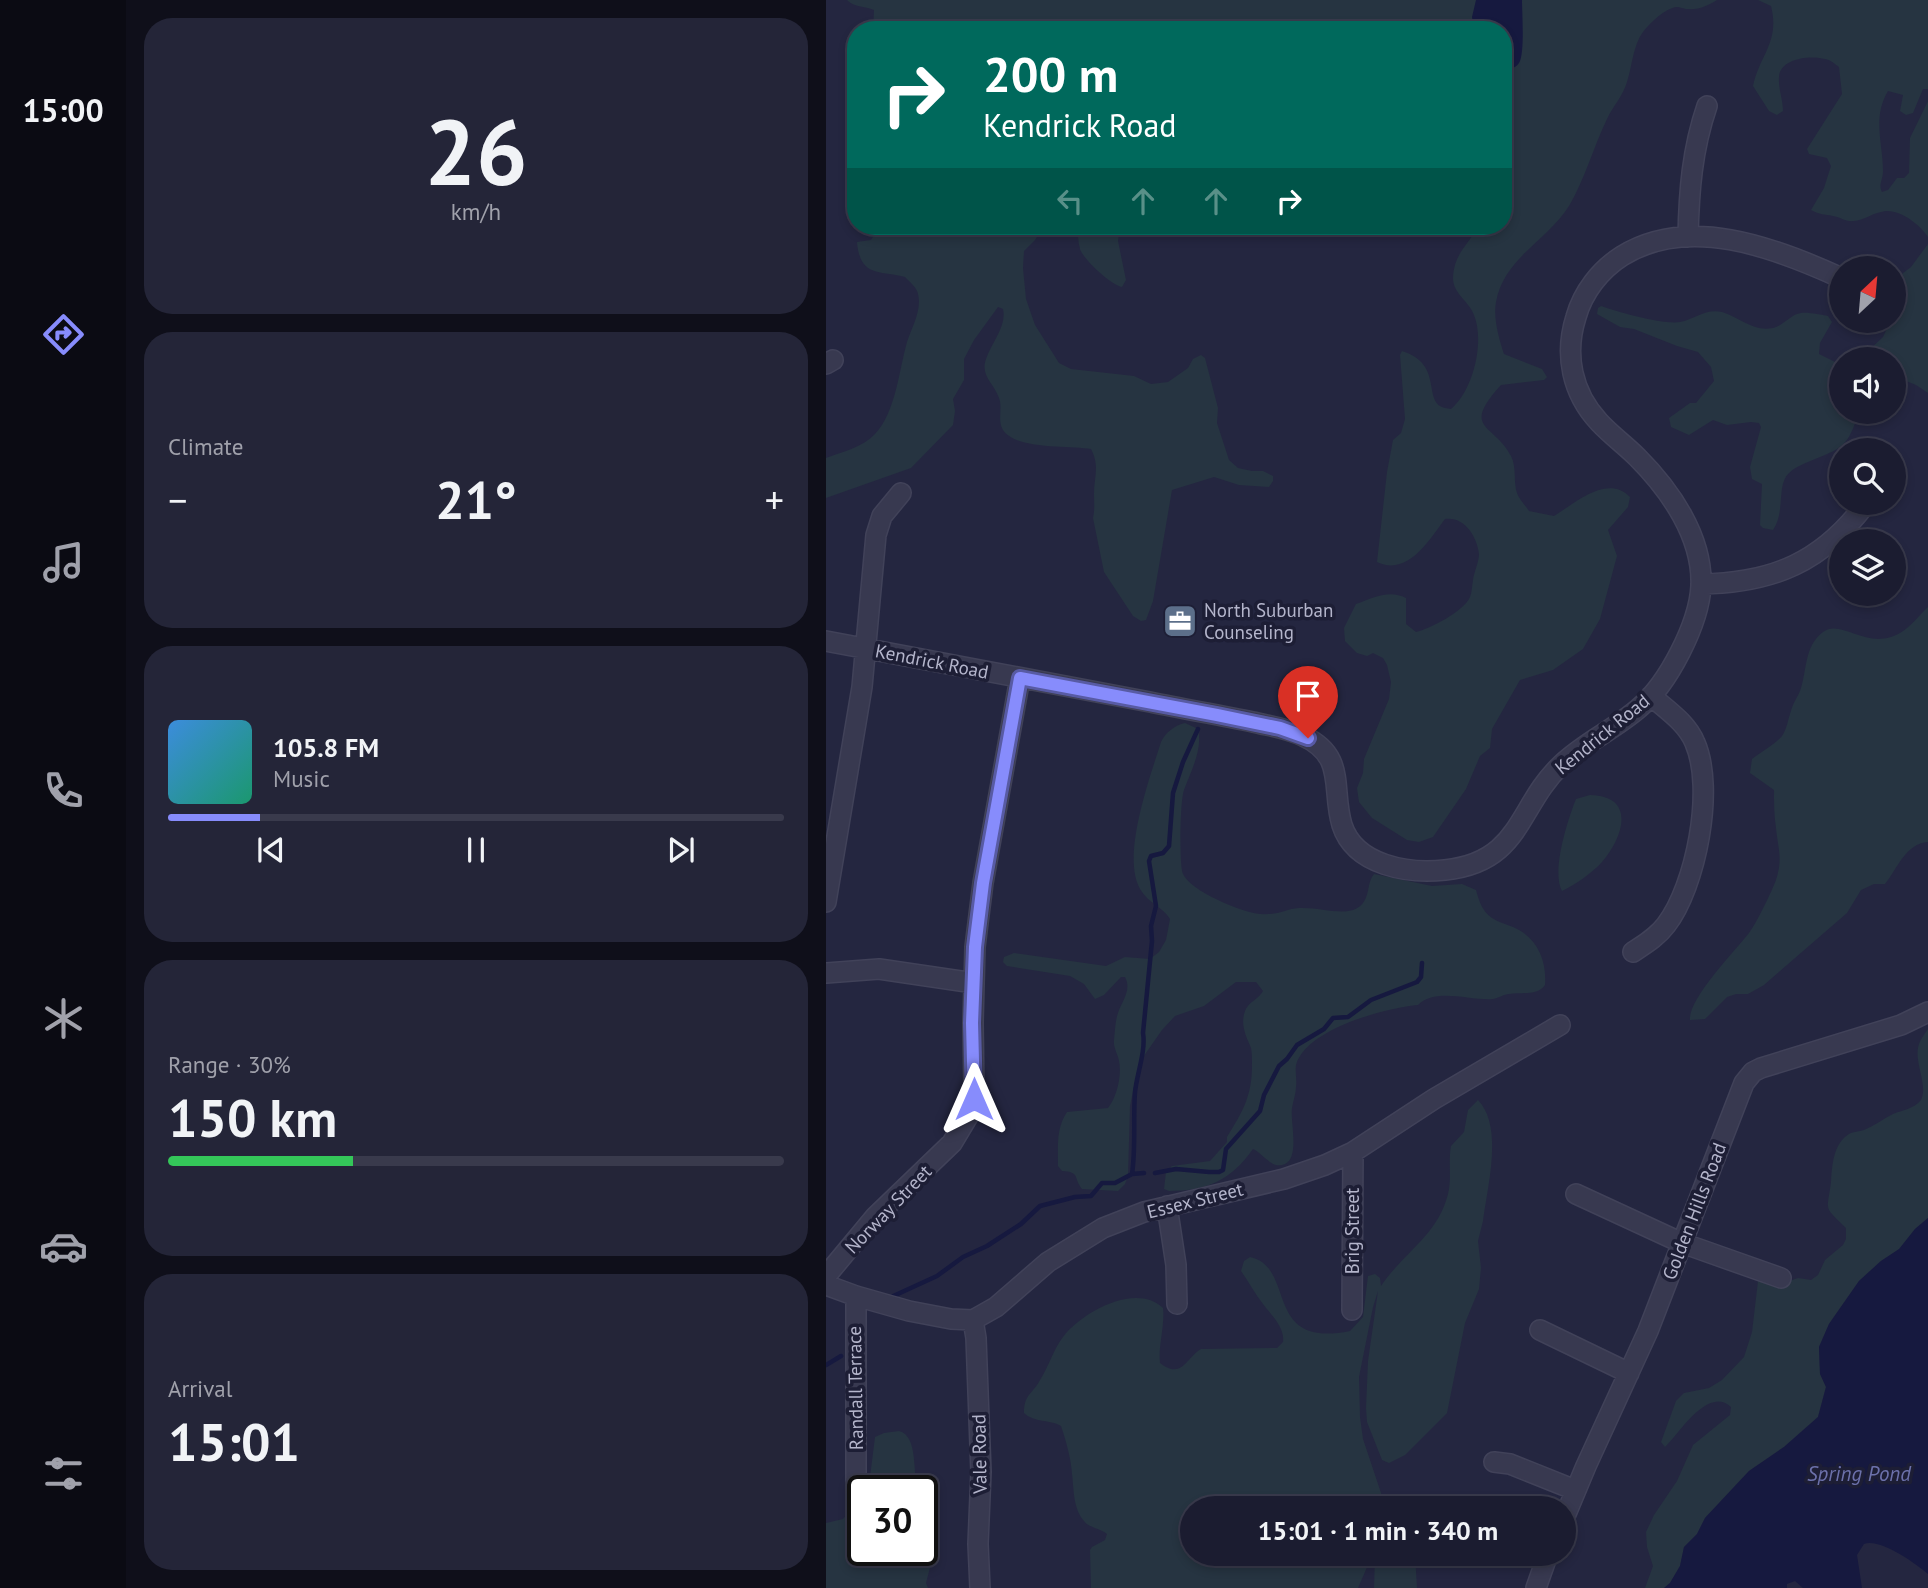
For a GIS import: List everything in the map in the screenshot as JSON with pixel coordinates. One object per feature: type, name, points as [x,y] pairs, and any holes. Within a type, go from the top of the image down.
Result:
[{"type":"street","points":[[1688,237],[1693,159],[1707,106]]},
{"type":"street","name":"Kendrick Road","points":[[826,641],[1280,728],[1308,738],[1324,750],[1334,768],[1340,816],[1350,841],[1362,853],[1377,862],[1407,869],[1426,871],[1463,867],[1490,856],[1505,845],[1554,772],[1577,751],[1635,712],[1651,696],[1663,680],[1694,617],[1701,584],[1693,542],[1679,510],[1643,463],[1604,428],[1588,409],[1576,385],[1570,361],[1572,331],[1591,285],[1602,271],[1634,250],[1655,241],[1688,237],[1762,246],[1829,272]]},
{"type":"street","points":[[826,902],[856,729],[867,649],[878,528],[885,512],[901,494]]},
{"type":"street","points":[[1701,584],[1753,580],[1787,569],[1828,544],[1857,515]]},
{"type":"street","name":"Norway Street","points":[[826,1276],[875,1217],[951,1143],[968,1119],[974,1099],[975,947],[983,883],[1020,678]]},
{"type":"street","points":[[1633,952],[1658,934],[1676,909],[1694,864],[1703,809],[1696,745],[1679,721],[1651,696]]},
{"type":"street","points":[[826,973],[878,969],[974,984]]},
{"type":"street","name":"Golden Hills Road","points":[[1573,1496],[1662,1296],[1744,1083],[1752,1072],[1900,1025],[1928,1013]]},
{"type":"street","name":"Essex Street","points":[[973,1320],[996,1307],[1036,1270],[1081,1241],[1130,1216],[1284,1179],[1325,1165],[1353,1152],[1434,1099],[1560,1025]]},
{"type":"street","name":"Brig Street","points":[[1352,1310],[1353,1152]]},
{"type":"street","points":[[1576,1194],[1682,1243],[1781,1278]]},
{"type":"street","points":[[1167,1206],[1175,1254],[1177,1304]]},
{"type":"street","points":[[826,1285],[856,1296],[933,1316],[973,1320]]},
{"type":"street","name":"Randall Terrace","points":[[856,1296],[856,1475]]},
{"type":"street","name":"Vale Road","points":[[973,1320],[981,1472],[979,1588]]},
{"type":"street","points":[[1540,1330],[1629,1373]]},
{"type":"street","points":[[1493,1462],[1510,1464],[1575,1490]]},
{"type":"street","points":[[1536,1588],[1544,1566]]},
{"type":"shaded area","points":[[847,0],[1717,0],[1695,9],[1672,8],[1658,16],[1643,32],[1625,87],[1607,119],[1569,206],[1517,262],[1501,287],[1495,315],[1504,354],[1542,369],[1547,377],[1544,380],[1501,385],[1483,410],[1484,425],[1511,456],[1519,498],[1529,511],[1554,516],[1581,498],[1601,489],[1621,490],[1630,497],[1628,507],[1608,530],[1617,556],[1600,619],[1583,649],[1553,670],[1520,680],[1492,729],[1490,748],[1480,756],[1466,789],[1433,837],[1419,842],[1407,840],[1372,818],[1359,802],[1357,788],[1363,773],[1364,759],[1389,699],[1391,682],[1383,658],[1373,653],[1367,656],[1357,653],[1345,641],[1344,628],[1356,604],[1381,595],[1393,594],[1406,598],[1406,624],[1416,632],[1454,613],[1471,595],[1479,554],[1472,534],[1458,521],[1445,519],[1417,554],[1408,560],[1388,565],[1377,562],[1393,440],[1401,433],[1405,419],[1400,355],[1402,351],[1422,363],[1430,379],[1433,395],[1441,407],[1451,409],[1459,401],[1475,365],[1478,339],[1472,310],[1454,284],[1456,262],[1472,235],[1512,235],[1512,21],[873,21],[874,10]]},
{"type":"shaded area","points":[[1758,0],[1928,0],[1928,89],[1923,89],[1913,113],[1906,115],[1900,111],[1903,95],[1888,91],[1879,121],[1882,192],[1888,190],[1897,178],[1904,178],[1909,173],[1910,138],[1928,101],[1928,237],[1914,222],[1894,212],[1881,212],[1851,221],[1811,210],[1824,188],[1831,166],[1827,158],[1809,154],[1807,149],[1842,94],[1839,67],[1829,60],[1819,58],[1790,62],[1779,77],[1783,111],[1777,115],[1769,111],[1753,86],[1773,29],[1771,6]]},
{"type":"shaded area","points":[[874,235],[1038,235],[1024,251],[1026,299],[1035,325],[1059,363],[1071,369],[1134,376],[1151,384],[1168,382],[1188,368],[1193,359],[1201,355],[1205,358],[1218,408],[1217,423],[1229,460],[1238,468],[1263,471],[1273,476],[1273,481],[1269,487],[1239,485],[1214,477],[1172,490],[1153,601],[1146,620],[1141,621],[1133,616],[1104,572],[1093,518],[1096,466],[1091,449],[1031,444],[1019,441],[1003,430],[999,398],[985,370],[986,359],[1003,322],[1003,309],[998,307],[964,359],[964,380],[953,399],[953,425],[911,468],[826,498],[826,458],[870,439],[888,414],[918,312],[917,292],[905,277],[873,270],[862,262],[857,242],[871,240]]},
{"type":"shaded area","points":[[1078,235],[1119,235],[1126,280],[1122,287],[1092,265],[1079,246]]},
{"type":"shaded area","points":[[1928,244],[1928,393],[1906,381],[1906,347],[1872,347],[1885,333],[1906,333],[1906,271]]},
{"type":"shaded area","points":[[1601,306],[1664,322],[1680,322],[1716,311],[1766,329],[1777,327],[1801,313],[1828,316],[1829,327],[1820,343],[1819,354],[1829,359],[1829,424],[1854,424],[1848,438],[1829,438],[1829,453],[1795,468],[1785,478],[1779,515],[1773,530],[1760,525],[1762,484],[1752,479],[1750,467],[1761,427],[1759,423],[1727,425],[1713,420],[1689,435],[1671,427],[1669,418],[1690,403],[1696,403],[1714,381],[1711,367],[1698,352],[1634,329],[1620,327],[1597,314]]},
{"type":"shaded area","points":[[1928,607],[1928,842],[1920,843],[1908,852],[1885,884],[1874,884],[1861,890],[1847,913],[1764,985],[1748,994],[1727,997],[1705,1019],[1690,1020],[1696,1000],[1752,929],[1776,880],[1780,859],[1774,790],[1750,773],[1752,759],[1780,739],[1784,733],[1800,691],[1812,644],[1823,632],[1830,629],[1877,639],[1888,638],[1912,624]]},
{"type":"shaded area","points":[[1185,723],[1198,729],[1199,737],[1196,760],[1184,790],[1180,833],[1183,874],[1195,887],[1231,906],[1270,914],[1298,908],[1349,911],[1357,908],[1365,899],[1374,874],[1432,886],[1462,884],[1476,890],[1481,906],[1489,915],[1521,931],[1534,943],[1542,958],[1545,985],[1538,991],[1507,994],[1493,999],[1434,997],[1418,1005],[1368,1016],[1330,1031],[1303,1052],[1296,1065],[1296,1090],[1292,1108],[1293,1147],[1290,1160],[1276,1165],[1253,1149],[1236,1169],[1217,1182],[1195,1189],[1169,1191],[1164,1189],[1166,1172],[1172,1166],[1210,1161],[1227,1142],[1248,1095],[1252,1076],[1252,1054],[1243,1021],[1249,1005],[1263,991],[1256,982],[1236,982],[1204,1006],[1175,1016],[1139,1063],[1130,1106],[1128,1176],[1125,1184],[1118,1191],[1082,1189],[1074,1174],[1062,1171],[1058,1166],[1059,1131],[1067,1112],[1108,1108],[1114,1098],[1120,1073],[1114,1043],[1115,1026],[1127,991],[1127,982],[1125,977],[1121,977],[1104,995],[1095,999],[1084,984],[1070,976],[1007,966],[1003,962],[1004,957],[1014,953],[1106,966],[1125,957],[1150,959],[1159,952],[1166,940],[1170,919],[1140,889],[1135,875],[1135,837],[1161,742],[1171,730]]},
{"type":"shaded area","points":[[1590,795],[1605,797],[1615,803],[1622,820],[1620,831],[1602,862],[1562,891],[1558,871],[1565,832],[1576,799]]},
{"type":"shaded area","points":[[1928,1029],[1928,1218],[1915,1229],[1900,1249],[1881,1261],[1859,1281],[1829,1324],[1819,1347],[1820,1373],[1826,1387],[1818,1417],[1784,1447],[1749,1471],[1705,1518],[1697,1534],[1684,1547],[1680,1566],[1670,1583],[1664,1588],[1645,1588],[1653,1566],[1646,1532],[1654,1515],[1677,1481],[1693,1445],[1730,1415],[1731,1407],[1722,1402],[1713,1402],[1695,1414],[1665,1447],[1661,1442],[1676,1401],[1684,1393],[1709,1388],[1722,1380],[1744,1357],[1752,1332],[1758,1281],[1784,1283],[1798,1278],[1811,1280],[1818,1275],[1825,1260],[1843,1245],[1846,1228],[1828,1208],[1837,1149],[1849,1134],[1862,1131],[1921,1100],[1923,1088],[1918,1048]]},
{"type":"shaded area","points":[[1478,1100],[1486,1112],[1492,1141],[1492,1158],[1478,1241],[1481,1268],[1479,1289],[1465,1323],[1447,1413],[1405,1455],[1389,1463],[1382,1460],[1367,1422],[1366,1408],[1368,1361],[1378,1291],[1359,1377],[1363,1439],[1382,1496],[1180,1496],[1180,1566],[1368,1566],[1358,1588],[1091,1588],[1090,1550],[1105,1540],[1107,1534],[1086,1523],[1080,1516],[1061,1426],[1024,1413],[1027,1398],[1063,1337],[1096,1310],[1110,1303],[1139,1298],[1152,1301],[1163,1308],[1160,1363],[1167,1368],[1183,1366],[1201,1349],[1277,1348],[1283,1342],[1280,1326],[1241,1271],[1244,1261],[1250,1257],[1264,1264],[1273,1275],[1292,1318],[1304,1328],[1322,1333],[1350,1331],[1363,1317],[1368,1276],[1375,1274],[1380,1278],[1381,1286],[1428,1232],[1443,1208],[1450,1182],[1451,1146],[1464,1132],[1468,1110]]},
{"type":"shaded area","points":[[899,1431],[910,1440],[915,1475],[870,1475],[875,1437]]},
{"type":"shaded area","points":[[847,1515],[847,1566],[930,1566],[926,1583],[928,1588],[826,1588],[826,1523],[843,1519]]},
{"type":"shaded area","points":[[1375,1566],[1416,1566],[1417,1588],[1374,1588]]},
{"type":"water","points":[[1476,0],[1522,0],[1522,51],[1516,66],[1512,68],[1512,21],[1473,21]]},
{"type":"water","name":"Spring Pond","points":[[1928,1218],[1928,1574],[1888,1548],[1871,1543],[1864,1544],[1857,1555],[1862,1588],[1803,1588],[1795,1581],[1787,1584],[1787,1588],[1664,1588],[1680,1566],[1684,1547],[1697,1534],[1705,1518],[1749,1471],[1784,1447],[1818,1417],[1826,1387],[1820,1374],[1819,1347],[1829,1324],[1859,1281],[1899,1249]]},
{"type":"waterway","points":[[1132,1174],[1135,1092],[1143,1047],[1151,926],[1156,906],[1149,861],[1151,856],[1163,853],[1169,846],[1173,793],[1198,729]]},
{"type":"waterway","points":[[1155,1173],[1176,1169],[1209,1172],[1223,1170],[1226,1149],[1260,1111],[1264,1095],[1279,1066],[1297,1045],[1324,1029],[1333,1018],[1348,1017],[1371,1000],[1417,982],[1421,977],[1422,963]]},
{"type":"waterway","points":[[889,1298],[937,1276],[963,1257],[987,1246],[1021,1224],[1040,1206],[1091,1196],[1102,1183],[1115,1183],[1132,1174],[1144,1173]]},
{"type":"waterway","points":[[826,1365],[841,1356]]},
{"type":"place","name":"North Suburban Counseling","points":[[1180,621]]},
{"type":"route","points":[[974,1099],[972,1023],[975,947],[983,883],[1020,678],[1280,728],[1308,738]]}]
